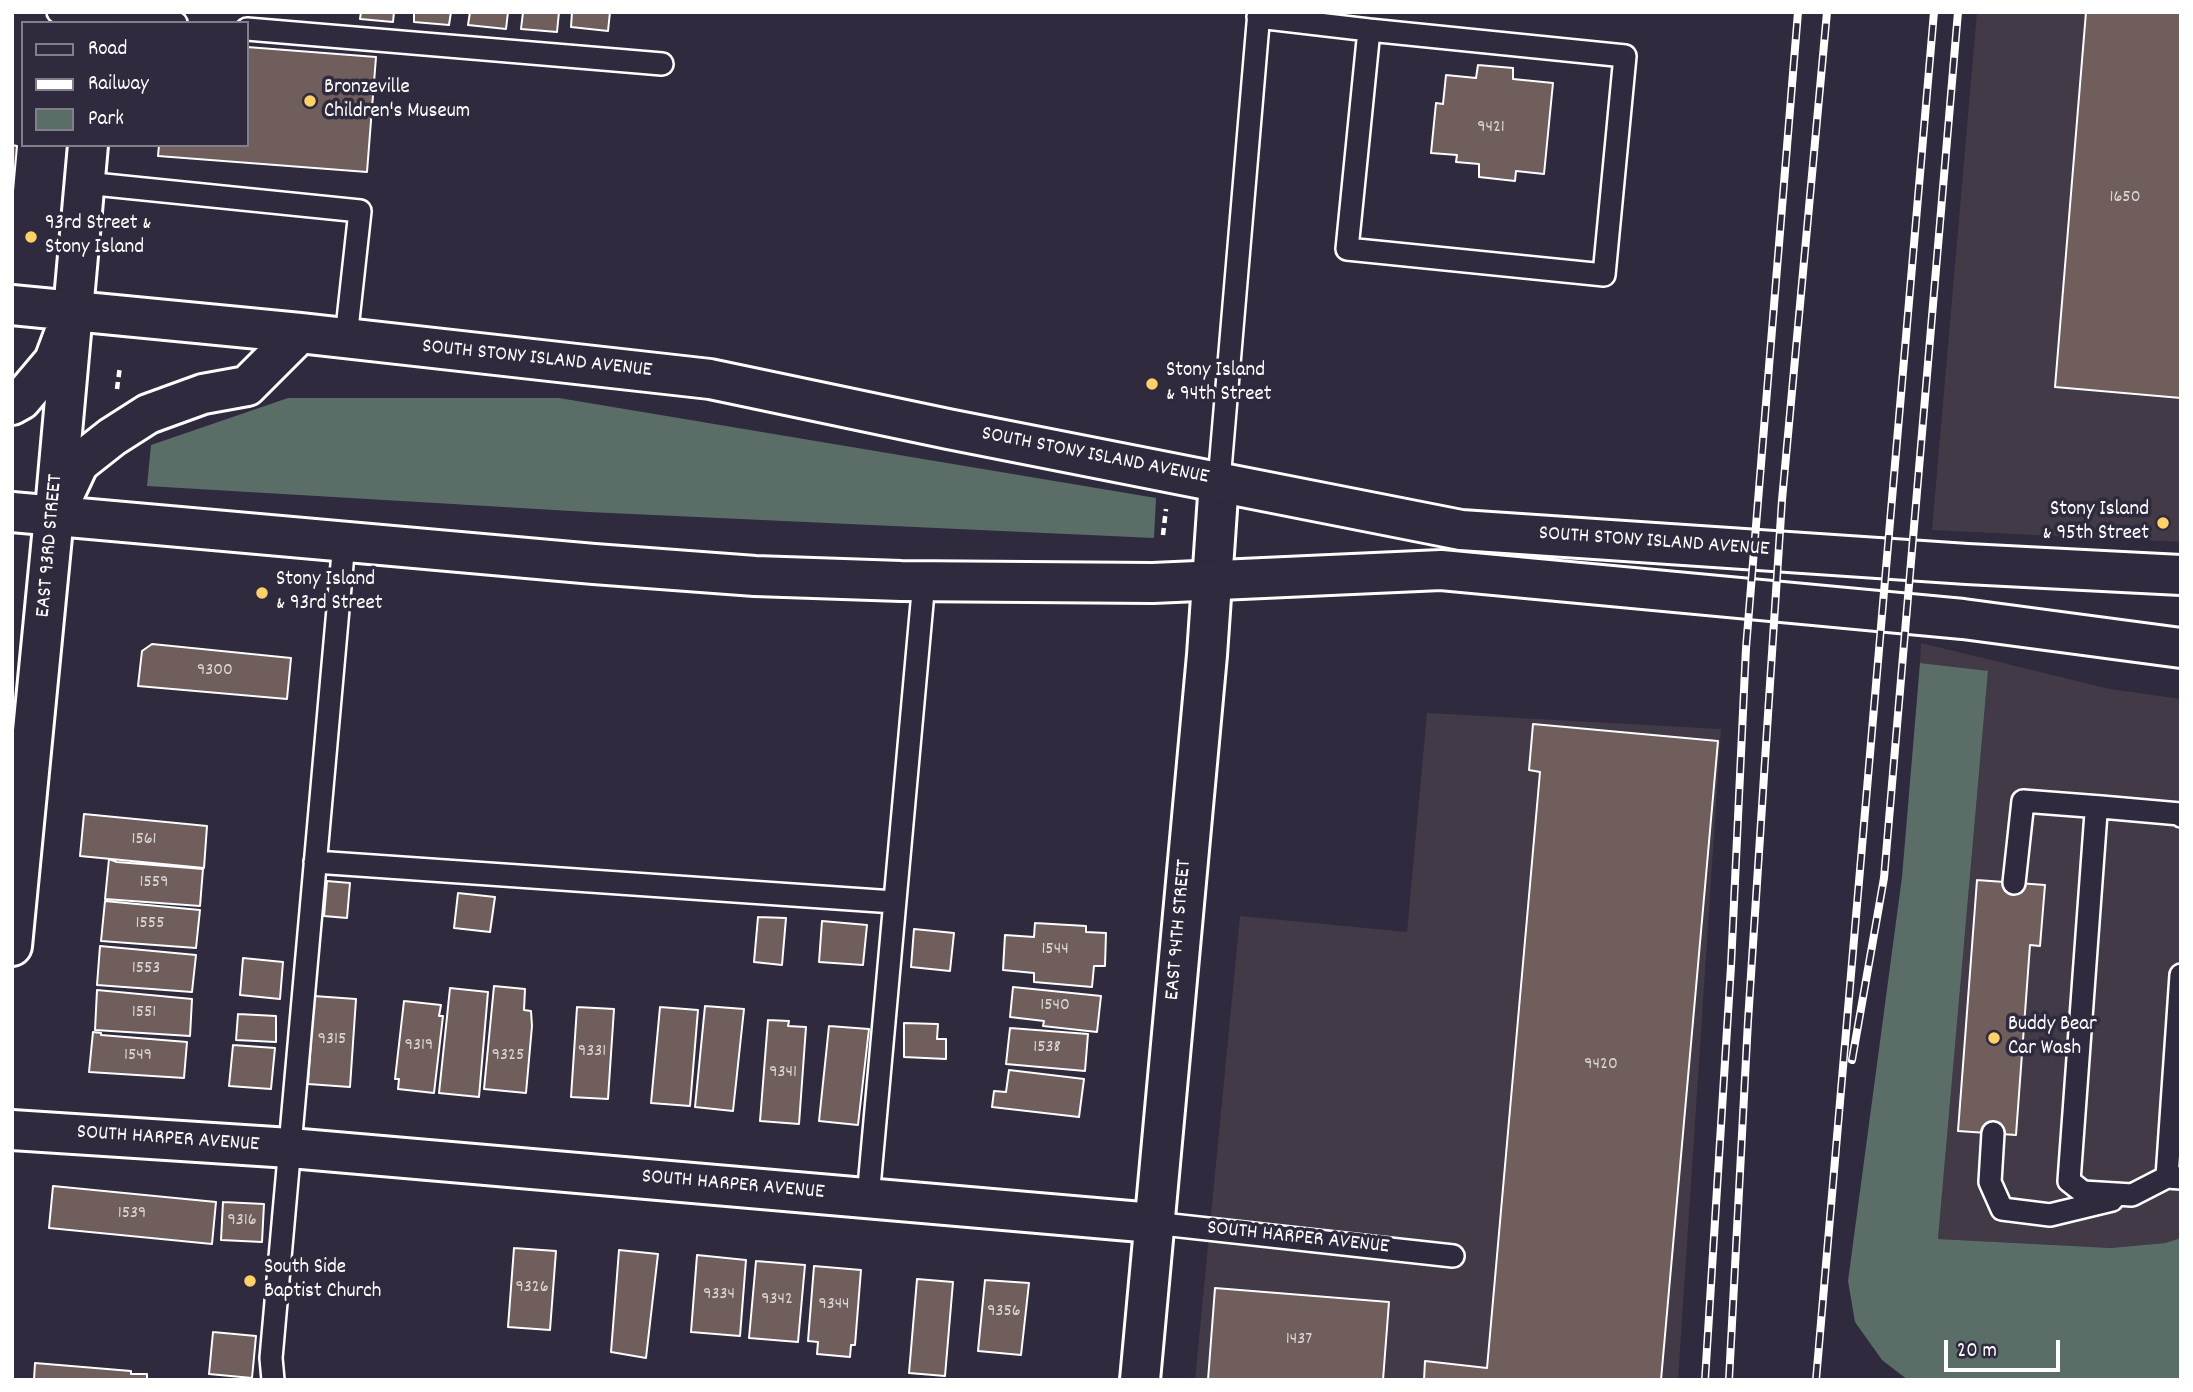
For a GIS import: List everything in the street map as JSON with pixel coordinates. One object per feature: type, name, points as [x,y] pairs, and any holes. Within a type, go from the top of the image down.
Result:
[{"type":"main road","name":"EAST 93RD STREET","points":[[12,946],[88,147]]},
{"type":"main road","name":"SOUTH STONY ISLAND AVENUE","points":[[12,304],[710,379],[948,429],[1461,530],[1967,564],[2181,575]]},
{"type":"main road","points":[[12,405],[21,400],[54,361],[73,310]]},
{"type":"main road","points":[[54,516],[79,463],[112,436],[159,410],[203,394],[247,386],[300,333]]},
{"type":"main road","name":"EAST 94TH STREET","points":[[1140,1380],[1205,668],[1219,481]]},
{"type":"main road","name":"SOUTH STONY ISLAND AVENUE","points":[[12,512],[741,575],[924,581],[1211,582],[1441,570],[1963,619],[2181,648]]},
{"type":"main road","name":"SOUTH HARPER AVENUE","points":[[12,1130],[289,1148],[1153,1223]]},
{"type":"lane","points":[[58,12],[150,21]]},
{"type":"lane","points":[[1219,481],[1259,15],[1369,30],[1625,56],[1604,275],[1347,249],[1369,30]]},
{"type":"lane","points":[[248,29],[662,64]]},
{"type":"lane","points":[[85,183],[360,211],[346,338]]},
{"type":"lane","points":[[273,1380],[271,1358],[344,542]]},
{"type":"lane","points":[[868,1198],[924,581]]},
{"type":"lane","points":[[2014,883],[2023,801],[2181,816]]},
{"type":"lane","points":[[2101,807],[2096,813],[2069,1181],[2084,1192],[2132,1195]]},
{"type":"lane","points":[[315,862],[894,902]]},
{"type":"lane","points":[[1993,1133],[1990,1182],[2002,1209],[2050,1216],[2132,1195],[2174,1178],[2181,975]]},
{"type":"lane","name":"SOUTH HARPER AVENUE","points":[[1153,1223],[1453,1256]]},
{"type":"path","points":[[1163,536],[1168,498]]},
{"type":"shaded area","points":[[1977,12],[2181,12],[2181,542],[1932,530]]},
{"type":"shaded area","points":[[1921,643],[2110,689],[2181,699],[2181,1238],[2165,1243],[2111,1248],[1938,1239],[1988,672],[1920,663]]},
{"type":"shaded area","points":[[1427,713],[1721,729],[1678,1380],[1195,1380],[1240,916],[1407,932]]},
{"type":"green space","points":[[288,398],[559,398],[1156,498],[1154,538],[588,512],[147,486],[151,445]]},
{"type":"green space","points":[[1920,663],[1988,671],[1938,1239],[2111,1248],[2165,1243],[2181,1238],[2181,1377],[2175,1380],[1908,1380],[1882,1360],[1855,1322],[1848,1281],[1902,877]]},
{"type":"building","points":[[361,12],[394,12],[393,22],[360,19]]},
{"type":"building","points":[[414,12],[451,12],[449,25],[414,22]]},
{"type":"building","points":[[470,12],[508,12],[506,29],[468,25]]},
{"type":"building","points":[[523,12],[559,12],[557,32],[521,29]]},
{"type":"building","points":[[572,12],[610,12],[608,31],[571,27]]},
{"type":"building","points":[[2086,12],[2181,12],[2181,398],[2055,387]]},
{"type":"building","name":"Bronzeville Children's Museum","points":[[248,47],[376,57],[367,172],[158,156],[159,147],[248,147]]},
{"type":"building","points":[[1478,65],[1513,68],[1513,79],[1553,83],[1544,174],[1516,171],[1515,181],[1479,177],[1479,164],[1456,162],[1457,155],[1431,153],[1436,103],[1443,104],[1446,75],[1476,78]]},
{"type":"building","points":[[12,145],[17,146],[13,191],[12,191]]},
{"type":"building","points":[[152,644],[291,658],[287,699],[138,686],[142,651]]},
{"type":"building","points":[[1533,724],[1718,741],[1661,1380],[1424,1380],[1425,1361],[1487,1368],[1540,772],[1529,770]]},
{"type":"building","points":[[84,814],[207,826],[204,868],[80,856]]},
{"type":"building","points":[[109,859],[117,862],[203,869],[200,906],[105,899]]},
{"type":"building","name":"Buddy Bear Car Wash","points":[[1977,880],[2045,885],[2040,946],[2030,945],[2016,1135],[1958,1131]]},
{"type":"building","points":[[327,881],[350,883],[347,918],[324,916]]},
{"type":"building","points":[[458,893],[495,897],[490,932],[454,928]]},
{"type":"building","points":[[105,901],[200,910],[196,948],[101,941]]},
{"type":"building","points":[[758,917],[786,918],[782,965],[754,962]]},
{"type":"building","points":[[822,921],[867,925],[863,965],[819,962]]},
{"type":"building","points":[[1035,923],[1086,926],[1086,932],[1106,933],[1105,966],[1094,966],[1092,987],[1034,982],[1034,973],[1003,970],[1005,935],[1034,937]]},
{"type":"building","points":[[914,929],[954,933],[950,971],[911,967]]},
{"type":"building","points":[[100,946],[196,955],[192,992],[97,985]]},
{"type":"building","points":[[243,958],[283,962],[280,999],[240,995]]},
{"type":"building","points":[[494,986],[525,989],[524,1010],[531,1011],[532,1026],[526,1093],[484,1089]]},
{"type":"building","points":[[1013,987],[1101,996],[1097,1032],[1043,1026],[1044,1021],[1010,1017]]},
{"type":"building","points":[[450,988],[488,992],[479,1097],[439,1093]]},
{"type":"building","points":[[97,990],[192,999],[190,1036],[95,1030]]},
{"type":"building","points":[[314,996],[356,999],[350,1087],[308,1084]]},
{"type":"building","points":[[404,1001],[441,1005],[439,1016],[443,1016],[434,1093],[398,1089],[399,1079],[395,1079]]},
{"type":"building","points":[[705,1006],[744,1009],[733,1111],[695,1107]]},
{"type":"building","points":[[577,1007],[614,1009],[608,1099],[571,1097]]},
{"type":"building","points":[[660,1007],[698,1010],[690,1106],[651,1103]]},
{"type":"building","points":[[238,1014],[276,1016],[276,1042],[236,1040]]},
{"type":"building","points":[[768,1020],[789,1021],[788,1026],[806,1027],[799,1124],[760,1121]]},
{"type":"building","points":[[904,1023],[938,1024],[937,1039],[946,1039],[946,1059],[904,1057]]},
{"type":"building","points":[[829,1026],[869,1029],[858,1125],[819,1121]]},
{"type":"building","points":[[1010,1028],[1088,1034],[1085,1071],[1006,1064]]},
{"type":"building","points":[[93,1032],[101,1035],[187,1042],[184,1078],[89,1072]]},
{"type":"building","points":[[233,1045],[275,1048],[271,1089],[229,1086]]},
{"type":"building","points":[[1009,1070],[1084,1079],[1079,1117],[992,1107],[994,1091],[1006,1092]]},
{"type":"building","points":[[53,1186],[216,1202],[212,1244],[49,1228]]},
{"type":"building","points":[[223,1202],[264,1204],[262,1242],[221,1240]]},
{"type":"building","points":[[514,1248],[556,1251],[550,1330],[508,1327]]},
{"type":"building","points":[[619,1250],[658,1254],[646,1358],[611,1352]]},
{"type":"building","points":[[697,1255],[746,1260],[740,1336],[691,1332]]},
{"type":"building","points":[[756,1261],[805,1265],[798,1342],[749,1338]]},
{"type":"building","points":[[814,1266],[861,1270],[855,1345],[851,1345],[850,1357],[817,1354],[818,1342],[808,1341]]},
{"type":"building","points":[[917,1279],[953,1282],[945,1376],[909,1373]]},
{"type":"building","points":[[985,1280],[1029,1283],[1021,1355],[978,1351]]},
{"type":"building","points":[[1215,1288],[1389,1302],[1383,1380],[1208,1380]]},
{"type":"building","points":[[213,1332],[256,1336],[252,1378],[209,1374]]},
{"type":"building","points":[[35,1363],[131,1371],[131,1374],[147,1374],[147,1380],[34,1380]]},
{"type":"railway","points":[[1705,1380],[1731,966],[1746,648],[1798,12]]},
{"type":"railway","points":[[1729,1380],[1748,1021],[1782,500],[1827,12]]},
{"type":"railway","points":[[1816,1380],[1934,12]]},
{"type":"railway","points":[[1852,1060],[1884,878],[1958,12]]},
{"type":"place","name":"Bronzeville Children's Museum","points":[[310,101]]},
{"type":"place","name":"93rd Street & Stony Island","points":[[31,237]]},
{"type":"place","name":"Stony Island & 94th Street","points":[[1152,384]]},
{"type":"place","name":"Stony Island & 95th Street","points":[[2163,523]]},
{"type":"place","name":"Stony Island & 93rd Street","points":[[262,593]]},
{"type":"place","name":"Buddy Bear Car Wash","points":[[1994,1038]]},
{"type":"place","name":"South Side Baptist Church","points":[[250,1281]]}]
